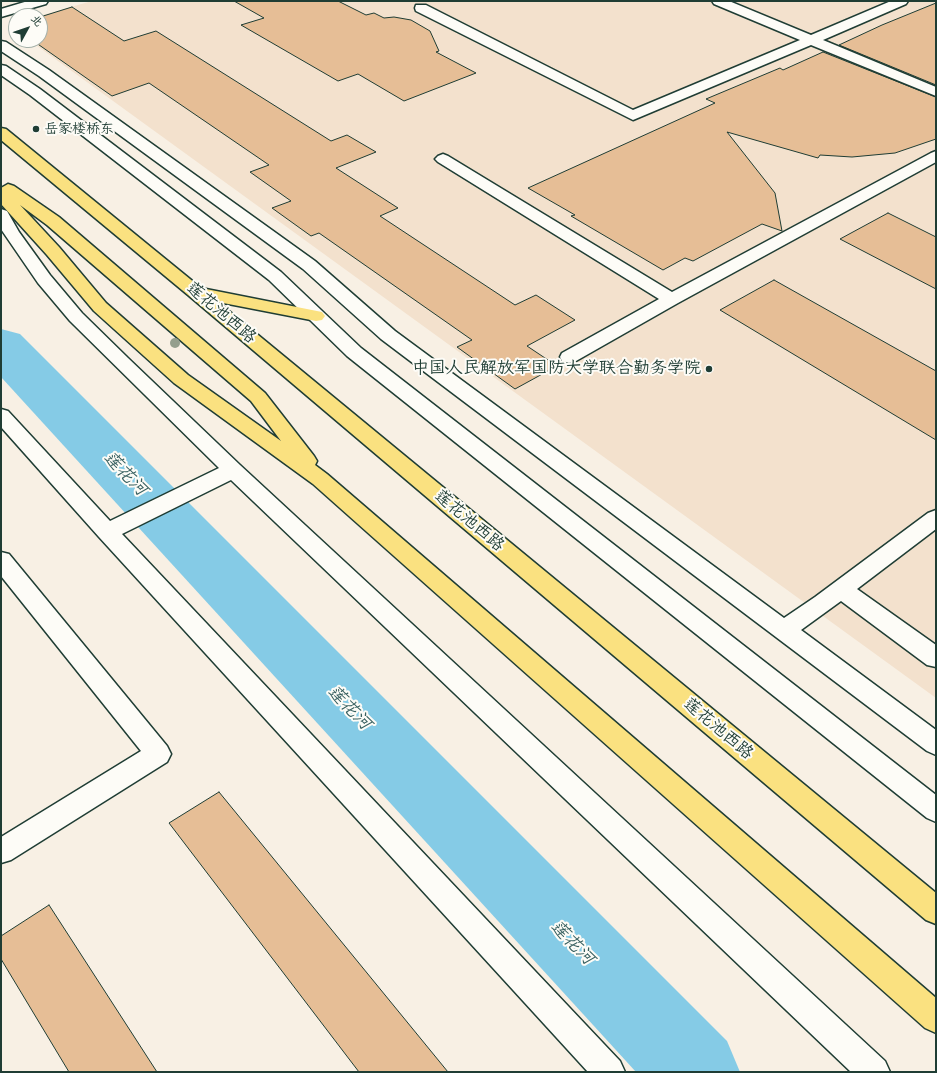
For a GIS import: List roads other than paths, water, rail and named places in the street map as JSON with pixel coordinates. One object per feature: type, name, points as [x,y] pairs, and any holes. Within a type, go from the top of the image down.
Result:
[{"type":"highway","name":"莲花池西路","points":[[1,132],[194,291],[936,911]]},
{"type":"highway","points":[[1,184],[53,221],[258,397],[320,479]]},
{"type":"highway","points":[[1,194],[53,251],[100,307],[169,369],[320,479],[936,1018]]},
{"type":"highway","points":[[194,291],[333,308]]},
{"type":"street","points":[[1,13],[42,1]]},
{"type":"street","points":[[718,1],[936,92]]},
{"type":"street","points":[[421,8],[633,116],[902,1]]},
{"type":"street","points":[[1,45],[44,73],[309,265],[333,308],[354,352],[936,810]]},
{"type":"street","points":[[1,69],[35,92],[275,276],[333,308],[388,335],[936,744]]},
{"type":"street","points":[[569,356],[936,156]]},
{"type":"street","points":[[443,159],[672,300]]},
{"type":"street","points":[[1,214],[11,232],[44,279],[76,317],[121,362],[233,470],[874,1072]]},
{"type":"street","points":[[1,415],[107,532],[610,1072]]},
{"type":"street","points":[[107,532],[233,470]]},
{"type":"street","points":[[783,630],[842,590],[936,518]]},
{"type":"street","points":[[1,560],[158,754],[1,851]]},
{"type":"street","points":[[842,590],[936,658]]},
{"type":"waterway","name":"莲花河","points":[[1,345],[696,1072]]},
{"type":"place","name":"岳家楼桥东","points":[[36,129]]},
{"type":"place","name":"中国人民解放军国防大学联合勤务学院","points":[[709,369]]}]
